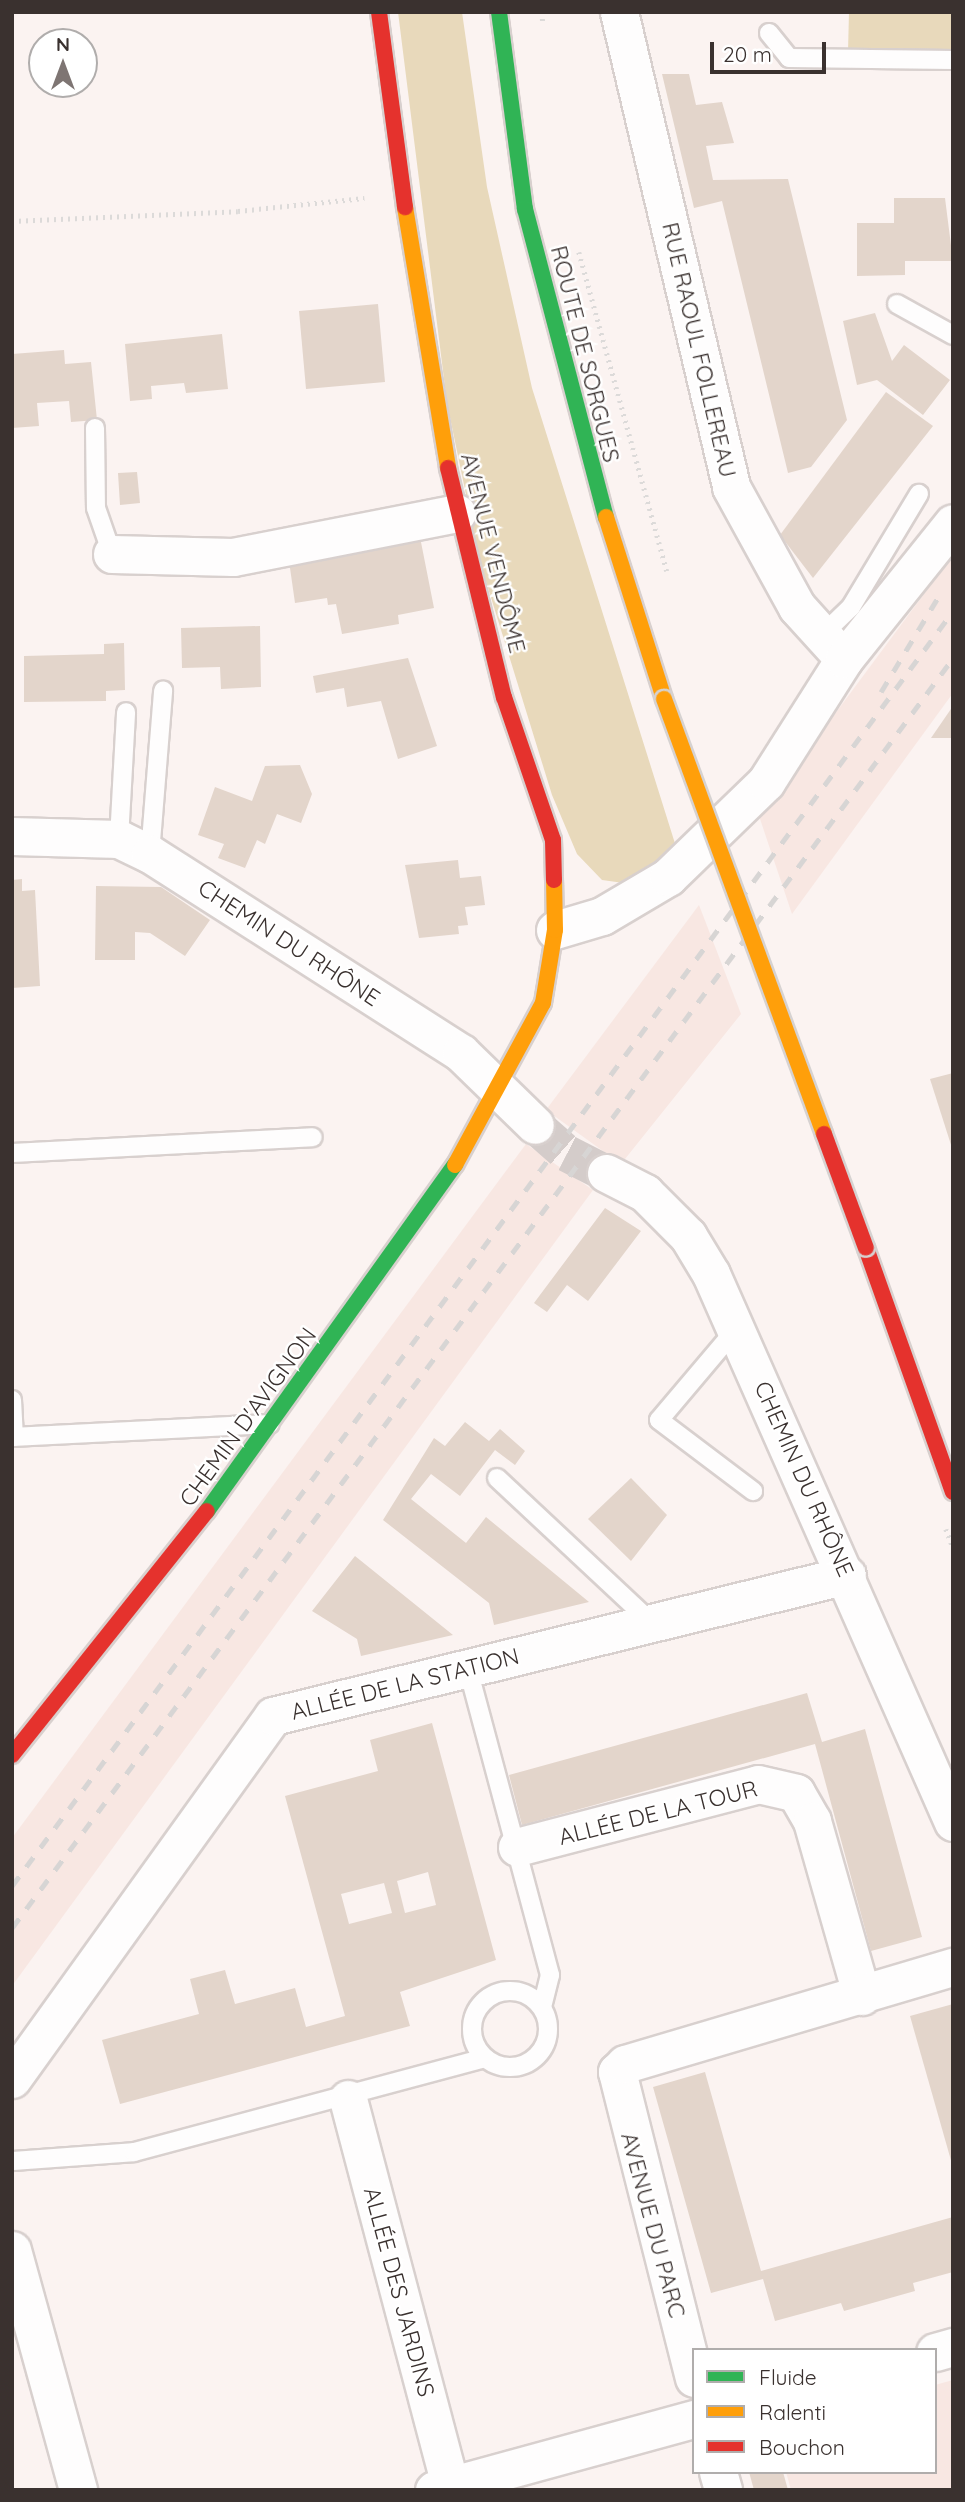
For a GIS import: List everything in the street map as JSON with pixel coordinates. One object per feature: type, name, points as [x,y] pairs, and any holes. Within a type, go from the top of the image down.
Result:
[{"type":"street","name":"AVENUE VENDÔME","points":[[379,12],[400,195],[457,513],[504,697],[553,841],[555,930],[543,1003],[498,1089]]},
{"type":"street","name":"ROUTE DE SORGUES","points":[[499,12],[525,209],[584,450],[664,699],[953,1492]]},
{"type":"street","name":"RUE RAOUL FOLLEREAU","points":[[619,12],[731,487],[797,607],[833,647]]},
{"type":"street","points":[[112,554],[233,557],[457,513]]},
{"type":"street","points":[[555,930],[603,916],[668,877],[766,782],[833,647],[953,523]]},
{"type":"street","points":[[12,836],[134,846]]},
{"type":"street","name":"CHEMIN DU RHÔNE","points":[[134,846],[461,1053],[535,1125]]},
{"type":"street","name":"CHEMIN D'AVIGNON","points":[[12,1755],[270,1424],[404,1244],[498,1089]]},
{"type":"street","name":"CHEMIN DU RHÔNE","points":[[606,1172],[645,1193],[688,1236],[736,1329],[847,1575],[953,1822]]},
{"type":"street","name":"ALLÉE DE LA STATION","points":[[12,2079],[273,1716],[847,1575]]},
{"type":"street","name":"ALLÉE DE LA TOUR","points":[[517,1847],[758,1784],[796,1793],[812,1821],[862,1996]]},
{"type":"street","points":[[862,1996],[953,1967]]},
{"type":"street","name":"AVENUE DU PARC","points":[[692,2370],[617,2072],[625,2064],[862,1996]]},
{"type":"street","name":"ALLÉE DES JARDINS","points":[[348,2099],[442,2488]]},
{"type":"street","points":[[12,2250],[78,2490]]},
{"type":"street","points":[[442,2488],[692,2420]]},
{"type":"lane","points":[[769,33],[789,58],[953,60]]},
{"type":"lane","points":[[897,304],[953,335]]},
{"type":"lane","points":[[95,428],[96,508],[112,554]]},
{"type":"lane","points":[[833,647],[850,607],[919,494]]},
{"type":"lane","points":[[134,846],[163,691]]},
{"type":"lane","points":[[125,712],[134,846]]},
{"type":"lane","points":[[12,1153],[313,1137]]},
{"type":"lane","points":[[736,1329],[659,1420],[753,1491]]},
{"type":"lane","points":[[12,1400],[13,1437],[270,1424]]},
{"type":"lane","points":[[497,1478],[652,1623]]},
{"type":"lane","points":[[468,1669],[550,1975],[542,2007],[548,2031],[531,2061],[507,2067],[485,2058],[472,2036],[484,2000],[508,1990],[542,2007]]},
{"type":"lane","points":[[12,2161],[134,2152],[348,2099],[485,2058]]},
{"type":"path","points":[[542,12],[544,39]]},
{"type":"path","points":[[12,221],[238,211],[400,195]]},
{"type":"path","points":[[575,237],[670,582]]},
{"type":"shaded area","points":[[398,12],[462,12],[487,187],[532,388],[678,853],[631,884],[602,880],[577,854],[552,795],[480,562],[447,403]]},
{"type":"shaded area","points":[[849,12],[953,12],[953,52],[848,52]]},
{"type":"shaded area","points":[[953,555],[953,693],[792,914],[759,816]]},
{"type":"shaded area","points":[[699,905],[741,1014],[621,1164],[546,1110]]},
{"type":"shaded area","points":[[526,1144],[593,1190],[12,1986],[12,1838]]},
{"type":"shaded area","points":[[953,2380],[953,2490],[791,2490],[787,2474],[937,2474],[937,2384]]},
{"type":"building","points":[[662,74],[689,74],[696,105],[722,102],[734,143],[706,146],[713,180],[788,179],[847,420],[811,467],[788,473],[722,201],[694,208]]},
{"type":"building","points":[[894,198],[945,198],[953,261],[905,261],[905,275],[857,276],[857,223],[894,223]]},
{"type":"building","points":[[378,304],[385,382],[306,389],[299,311]]},
{"type":"building","points":[[875,313],[892,361],[904,345],[950,380],[923,415],[877,380],[857,385],[843,321]]},
{"type":"building","points":[[222,334],[228,389],[186,393],[184,383],[151,386],[152,399],[130,401],[125,344]]},
{"type":"building","points":[[64,350],[65,364],[91,362],[97,420],[71,422],[69,401],[37,403],[39,426],[12,428],[12,354]]},
{"type":"building","points":[[886,392],[933,426],[813,578],[780,535]]},
{"type":"building","points":[[137,472],[140,503],[120,505],[118,473]]},
{"type":"building","points":[[420,537],[434,608],[398,615],[399,624],[342,634],[336,604],[328,605],[327,598],[295,603],[289,561]]},
{"type":"building","points":[[260,626],[261,687],[221,689],[220,667],[182,668],[181,628]]},
{"type":"building","points":[[124,643],[125,690],[106,691],[106,701],[24,702],[24,656],[104,654],[104,644]]},
{"type":"building","points":[[408,658],[437,746],[398,759],[381,701],[347,707],[344,688],[316,693],[313,676]]},
{"type":"building","points":[[953,706],[953,738],[931,738]]},
{"type":"building","points":[[300,765],[312,794],[301,823],[277,814],[265,844],[257,840],[245,868],[218,858],[224,844],[198,835],[215,787],[252,801],[265,766]]},
{"type":"building","points":[[458,860],[460,878],[481,876],[485,905],[465,907],[468,925],[458,926],[459,934],[419,938],[405,865]]},
{"type":"building","points":[[22,879],[22,891],[35,890],[40,986],[12,988],[12,880]]},
{"type":"building","points":[[96,886],[161,887],[210,920],[185,956],[150,933],[135,932],[135,960],[95,960]]},
{"type":"building","points":[[953,1073],[953,1148],[952,1148],[930,1079]]},
{"type":"building","points":[[605,1208],[641,1231],[588,1301],[567,1285],[547,1312],[534,1303]]},
{"type":"building","points":[[465,1422],[489,1441],[500,1429],[525,1451],[515,1465],[495,1450],[460,1496],[431,1474],[411,1499],[466,1543],[486,1517],[589,1602],[494,1625],[489,1603],[383,1520],[434,1438],[445,1446]]},
{"type":"building","points":[[631,1478],[667,1515],[631,1561],[588,1519]]},
{"type":"building","points":[[355,1556],[453,1635],[361,1656],[357,1639],[312,1611]]},
{"type":"building","points":[[807,1693],[822,1742],[865,1729],[922,1937],[871,1951],[815,1744],[522,1825],[509,1775]]},
{"type":"building","points":[[432,1723],[496,1960],[400,1992],[410,2026],[120,2104],[102,2040],[199,2014],[190,1979],[225,1970],[235,2004],[295,1988],[306,2027],[345,2016],[285,1796],[378,1771],[370,1740]],"holes":[[[428,1872],[436,1905],[405,1913],[397,1881]],[[384,1883],[392,1913],[349,1924],[341,1894]]]},
{"type":"building","points":[[953,2004],[953,2164],[952,2164],[910,2016]]},
{"type":"building","points":[[705,2072],[761,2271],[953,2217],[953,2272],[913,2283],[915,2291],[844,2311],[841,2303],[775,2321],[763,2279],[711,2293],[653,2087]]},
{"type":"building","points":[[750,2474],[784,2474],[788,2490],[754,2490]]},
{"type":"tunnel","points":[[535,1125],[567,1153],[606,1173]]},
{"type":"railway","points":[[881,692],[939,596]]},
{"type":"railway","points":[[12,1886],[953,611]]},
{"type":"railway","points":[[12,1928],[953,658]]},
{"type":"traffic: fast","points":[[499,12],[525,209],[606,517]]},
{"type":"traffic: fast","points":[[207,1511],[455,1165]]},
{"type":"traffic: slow","points":[[405,207],[448,468]]},
{"type":"traffic: slow","points":[[606,517],[664,699]]},
{"type":"traffic: slow","points":[[664,699],[824,1134]]},
{"type":"traffic: slow","points":[[455,1165],[543,1003],[555,930],[554,880]]},
{"type":"traffic: jam","points":[[379,12],[405,207]]},
{"type":"traffic: jam","points":[[448,468],[504,697],[553,840],[554,880]]},
{"type":"traffic: jam","points":[[824,1134],[866,1248]]},
{"type":"traffic: jam","points":[[866,1248],[953,1492]]},
{"type":"traffic: jam","points":[[12,1755],[207,1511]]}]
